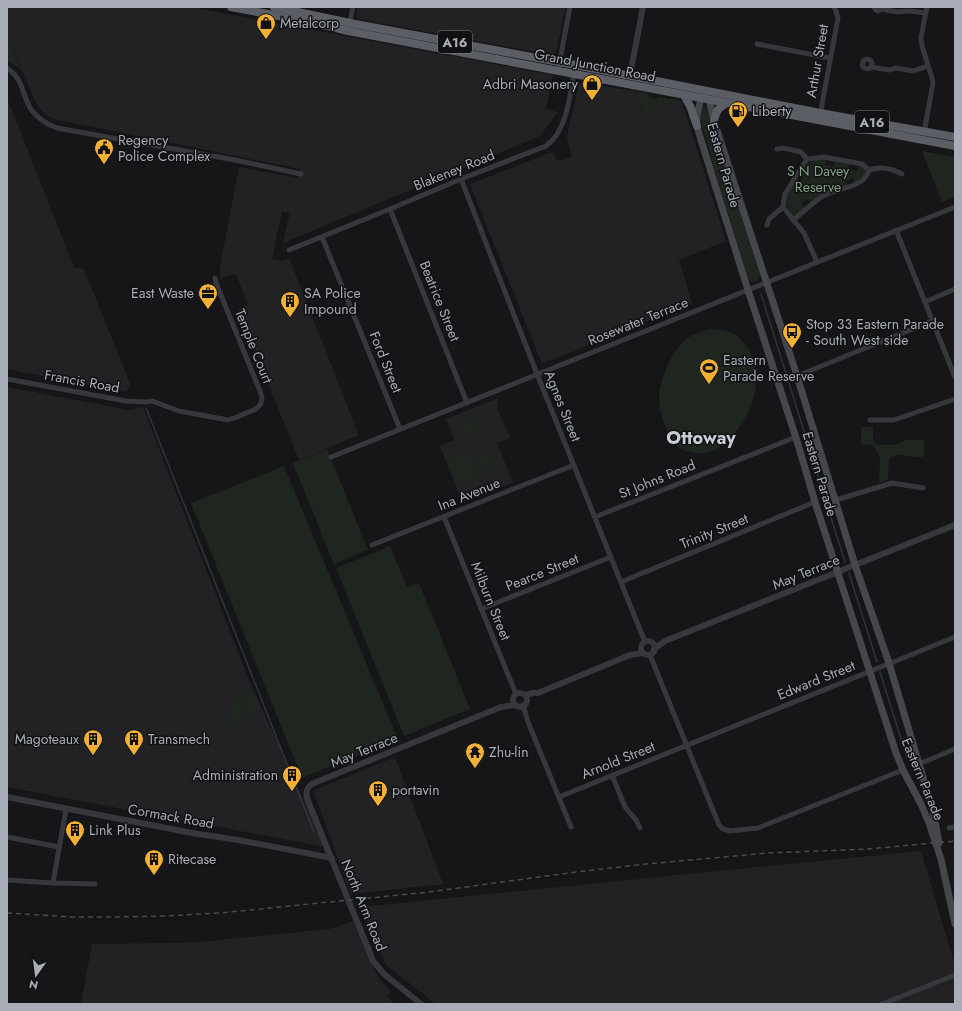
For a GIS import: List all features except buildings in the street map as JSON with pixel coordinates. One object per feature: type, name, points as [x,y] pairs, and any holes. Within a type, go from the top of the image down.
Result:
[{"type":"highway","name":"Grand Junction Road","points":[[231,7],[312,23],[349,27],[471,50],[558,71],[727,103],[924,131],[955,137]]},
{"type":"highway","name":"Grand Junction Road","points":[[274,7],[321,16],[349,27]]},
{"type":"highway","name":"Grand Junction Road","points":[[471,50],[560,62],[706,90],[922,140],[955,146]]},
{"type":"highway","points":[[705,99],[706,90]]},
{"type":"highway","points":[[684,95],[690,106],[697,126]]},
{"type":"highway","points":[[714,121],[718,109],[727,103]]},
{"type":"main road","name":"Eastern Parade","points":[[941,861],[935,816],[889,663],[855,564],[797,376],[714,121],[705,99],[699,106],[697,126],[796,437],[815,502],[870,671],[903,770],[929,823],[941,861],[955,924]]},
{"type":"main road","points":[[921,804],[926,800],[925,783]]},
{"type":"street","points":[[349,27],[352,7]]},
{"type":"street","points":[[558,71],[570,7]]},
{"type":"street","points":[[630,75],[644,7]]},
{"type":"street","name":"Arthur Street","points":[[820,117],[838,18],[834,7]]},
{"type":"street","points":[[874,7],[878,11],[882,8],[897,12],[910,10],[925,13]]},
{"type":"street","points":[[922,140],[933,83],[922,46],[921,37],[927,7]]},
{"type":"street","points":[[757,44],[830,58]]},
{"type":"street","name":"Blakeney Road","points":[[289,250],[551,143],[557,135],[564,119],[575,65]]},
{"type":"street","points":[[871,67],[883,70],[896,68],[913,71],[928,66]]},
{"type":"street","points":[[7,68],[19,80],[28,103],[35,114],[40,120],[50,126],[235,160],[301,174]]},
{"type":"street","points":[[777,149],[783,148],[800,152],[807,160]]},
{"type":"street","points":[[767,224],[769,219],[783,207],[786,194],[807,160],[824,157],[862,164],[869,170]]},
{"type":"street","points":[[869,170],[885,168],[902,174]]},
{"type":"street","points":[[793,220],[819,198],[862,182],[867,177],[869,170]]},
{"type":"street","name":"Agnes Street","points":[[461,179],[537,374],[621,582],[650,644]]},
{"type":"street","points":[[783,207],[804,233],[817,262]]},
{"type":"street","name":"Rosewater Terrace","points":[[330,457],[955,207]]},
{"type":"street","name":"Beatrice Street","points":[[390,209],[467,402]]},
{"type":"street","points":[[896,230],[954,373]]},
{"type":"street","name":"Ford Street","points":[[322,237],[400,429]]},
{"type":"street","name":"Temple Court","points":[[152,401],[180,411],[228,420],[256,409],[261,403],[262,398],[260,391],[215,278]]},
{"type":"street","points":[[925,302],[955,289]]},
{"type":"street","points":[[797,376],[932,321]]},
{"type":"street","name":"Francis Road","points":[[7,380],[126,401],[152,401]]},
{"type":"street","points":[[870,420],[894,420],[955,399]]},
{"type":"street","name":"St Johns Road","points":[[595,517],[796,437]]},
{"type":"street","name":"Ina Avenue","points":[[372,545],[574,465]]},
{"type":"street","points":[[836,500],[892,483],[923,488]]},
{"type":"street","name":"Trinity Street","points":[[621,582],[815,502]]},
{"type":"street","name":"Milburn Street","points":[[444,517],[482,609],[515,696]]},
{"type":"street","name":"May Terrace","points":[[650,644],[665,641],[955,525]]},
{"type":"street","name":"Pearce Street","points":[[482,609],[611,557]]},
{"type":"street","name":"Edward Street","points":[[687,746],[955,637]]},
{"type":"street","points":[[650,654],[646,655],[642,650],[642,644],[650,644],[653,652],[650,654],[718,825],[721,827],[730,831],[758,828],[903,770]]},
{"type":"street","points":[[571,827],[528,722],[525,700],[521,693],[515,696],[513,702],[519,706],[525,700],[533,693],[538,693],[630,655],[635,651],[642,650]]},
{"type":"street","name":"May Terrace","points":[[501,707],[515,696]]},
{"type":"street","name":"May Terrace","points":[[332,858],[306,796],[307,789],[310,785],[501,707],[516,705]]},
{"type":"street","name":"Arnold Street","points":[[559,797],[687,746]]},
{"type":"street","points":[[919,764],[955,749]]},
{"type":"street","points":[[612,775],[625,807],[636,820],[640,828]]},
{"type":"street","name":"Cormack Road","points":[[7,797],[192,833],[332,858]]},
{"type":"street","points":[[53,883],[66,809]]},
{"type":"street","points":[[949,828],[955,827]]},
{"type":"street","points":[[7,837],[59,847]]},
{"type":"street","name":"North Arm Road","points":[[332,858],[373,962],[384,974],[421,1004]]},
{"type":"street","points":[[7,880],[95,884]]},
{"type":"street","points":[[882,1004],[955,975]]},
{"type":"shaded area","points":[[7,7],[190,7],[553,75],[546,109],[558,112],[540,136],[283,243],[290,213],[282,211],[272,259],[282,261],[289,258],[359,435],[299,460],[238,309],[248,304],[236,274],[220,278],[220,267],[239,167],[298,178],[300,169],[54,119],[40,109],[36,103],[7,35]]},
{"type":"shaded area","points":[[358,7],[566,7],[556,52],[552,55],[358,19],[356,16]]},
{"type":"shaded area","points":[[582,83],[634,91],[644,114],[680,100],[682,102],[726,241],[679,260],[692,303],[542,364],[470,184],[552,152],[554,153],[557,161],[572,157],[567,136],[578,88]]},
{"type":"shaded area","points":[[7,98],[74,267],[84,269],[131,386],[126,392],[7,369]]},
{"type":"shaded area","points":[[7,387],[129,410],[143,407],[248,678],[325,847],[7,787]]},
{"type":"shaded area","points":[[498,398],[497,408],[510,438],[497,443],[513,482],[462,502],[440,446],[454,440],[446,419]]},
{"type":"shaded area","points":[[395,757],[443,884],[351,894],[314,793],[315,790]]},
{"type":"shaded area","points":[[921,851],[955,965],[955,1004],[436,1004],[386,965],[361,907],[728,870]]},
{"type":"shaded area","points":[[353,921],[375,971],[381,981],[391,991],[387,997],[393,1004],[81,1004],[92,944],[198,942],[330,929]]},
{"type":"green space","points":[[7,34],[21,70],[7,60]]},
{"type":"green space","points":[[635,91],[646,93],[651,98],[657,99],[658,97],[680,100],[644,114]]},
{"type":"green space","points":[[702,107],[706,108],[760,274],[758,280],[753,282],[749,280],[713,165],[702,126]]},
{"type":"green space","points":[[922,151],[955,157],[955,197],[942,202]]},
{"type":"green space","name":"S N Davey Reserve","points":[[823,159],[826,160],[825,165],[833,166],[835,162],[849,164],[849,169],[857,171],[858,167],[862,167],[866,170],[865,175],[855,183],[853,178],[845,181],[847,185],[823,193],[811,203],[808,199],[801,204],[804,207],[797,214],[792,214],[788,209],[787,203],[789,191],[795,183],[799,185],[803,178],[799,176],[806,166],[811,162]]},
{"type":"green space","name":"Eastern Parade Reserve","points":[[711,329],[732,333],[746,345],[754,361],[756,386],[753,401],[749,410],[744,420],[731,438],[715,450],[704,453],[694,453],[679,447],[669,434],[661,413],[659,392],[668,364],[680,345],[691,336]]},
{"type":"green space","points":[[477,417],[481,430],[464,436],[459,423]]},
{"type":"green space","points":[[861,427],[873,427],[873,439],[877,445],[896,445],[906,440],[924,440],[924,457],[905,455],[892,456],[889,458],[888,480],[879,483],[880,457],[873,445],[861,444]]},
{"type":"green space","points":[[327,449],[368,550],[334,564],[293,463]]},
{"type":"green space","points":[[483,450],[484,452],[488,451],[494,466],[491,467],[492,469],[484,472],[476,453]]},
{"type":"green space","points":[[469,453],[478,477],[458,485],[448,461]]},
{"type":"green space","points":[[284,466],[398,739],[302,778],[191,503]]},
{"type":"green space","points":[[390,546],[407,587],[419,583],[470,709],[404,736],[336,568]]},
{"type":"green space","points":[[235,690],[243,692],[245,724],[229,728]]},
{"type":"green space","points":[[244,692],[254,693],[260,709],[255,711],[246,723]]},
{"type":"waterway","points":[[761,294],[845,562]]},
{"type":"waterway","points":[[146,408],[314,832]]},
{"type":"waterway","points":[[849,573],[877,662]]},
{"type":"waterway","points":[[880,672],[907,758]]},
{"type":"railway","points":[[7,913],[71,917],[164,916],[220,913],[429,892],[646,864],[768,853],[868,849],[955,841]]},
{"type":"place","name":"Metalcorp","points":[[266,40]]},
{"type":"place","name":"Adbri Masonery","points":[[592,101]]},
{"type":"place","name":"Liberty","points":[[738,128]]},
{"type":"place","name":"Regency Police Complex","points":[[104,165]]},
{"type":"place","name":"East Waste","points":[[208,310]]},
{"type":"place","name":"SA Police Impound","points":[[290,318]]},
{"type":"place","name":"Stop 33 Eastern Parade - South West side","points":[[792,349]]},
{"type":"place","name":"Eastern Parade Reserve","points":[[709,385]]},
{"type":"place","name":"Magoteaux","points":[[93,756]]},
{"type":"place","name":"Transmech","points":[[134,756]]},
{"type":"place","name":"Zhu-lin","points":[[475,769]]},
{"type":"place","name":"Administration","points":[[292,792]]},
{"type":"place","name":"portavin","points":[[378,807]]},
{"type":"place","name":"Link Plus","points":[[75,847]]},
{"type":"place","name":"Ritecase","points":[[154,876]]},
{"type":"district","name":"Ottoway","points":[[701,438]]}]
